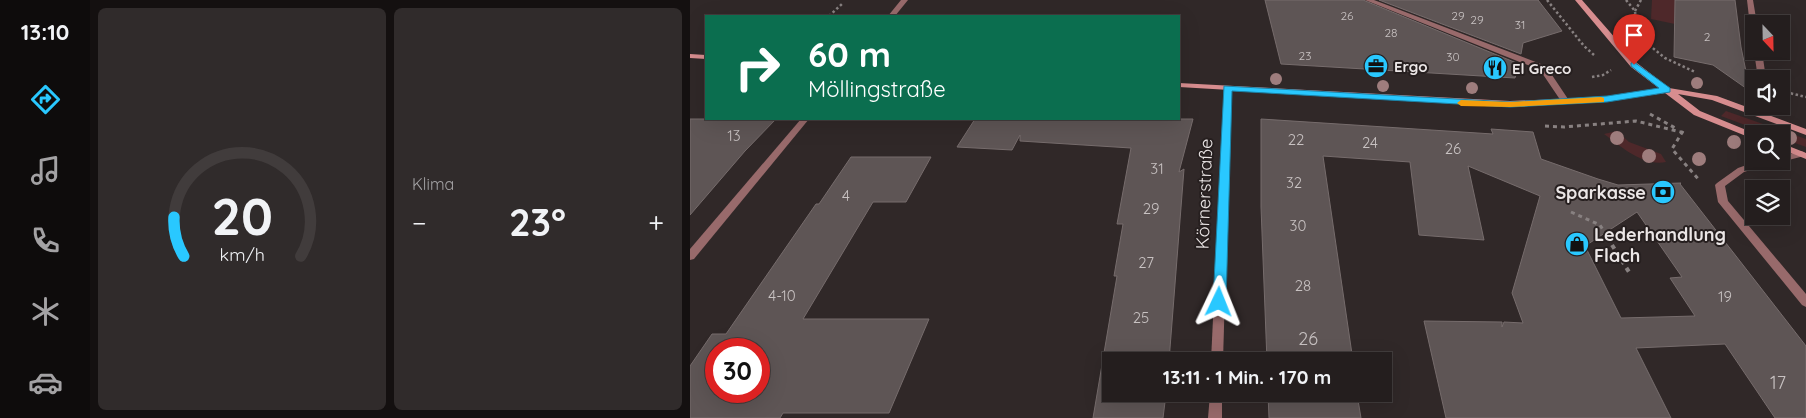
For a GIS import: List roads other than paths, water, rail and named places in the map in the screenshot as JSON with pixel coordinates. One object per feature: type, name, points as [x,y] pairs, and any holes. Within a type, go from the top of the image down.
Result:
[{"type":"street","points":[[892,15],[905,0]]},
{"type":"street","points":[[1368,0],[1543,68],[1566,102]]},
{"type":"street","points":[[1578,0],[1634,65],[1697,113],[1745,132]]},
{"type":"street","points":[[1750,0],[1752,15]]},
{"type":"street","points":[[690,56],[705,57]]},
{"type":"street","points":[[1180,85],[1478,104],[1566,102],[1628,97],[1667,90],[1714,98],[1806,132]]},
{"type":"street","name":"Körnerstraße","points":[[1217,352],[1227,88]]},
{"type":"street","points":[[690,256],[804,120]]},
{"type":"street","points":[[1790,150],[1804,155]]},
{"type":"street","points":[[1790,157],[1804,155]]},
{"type":"street","points":[[1745,169],[1720,185],[1723,202],[1806,302]]},
{"type":"street","points":[[1215,418],[1216,402]]},
{"type":"place","name":"Ergo","points":[[1376,66]]},
{"type":"place","name":"El Greco","points":[[1495,68]]},
{"type":"place","name":"Sparkasse","points":[[1663,192]]},
{"type":"place","name":"Lederhandlung Flach","points":[[1577,244]]}]
